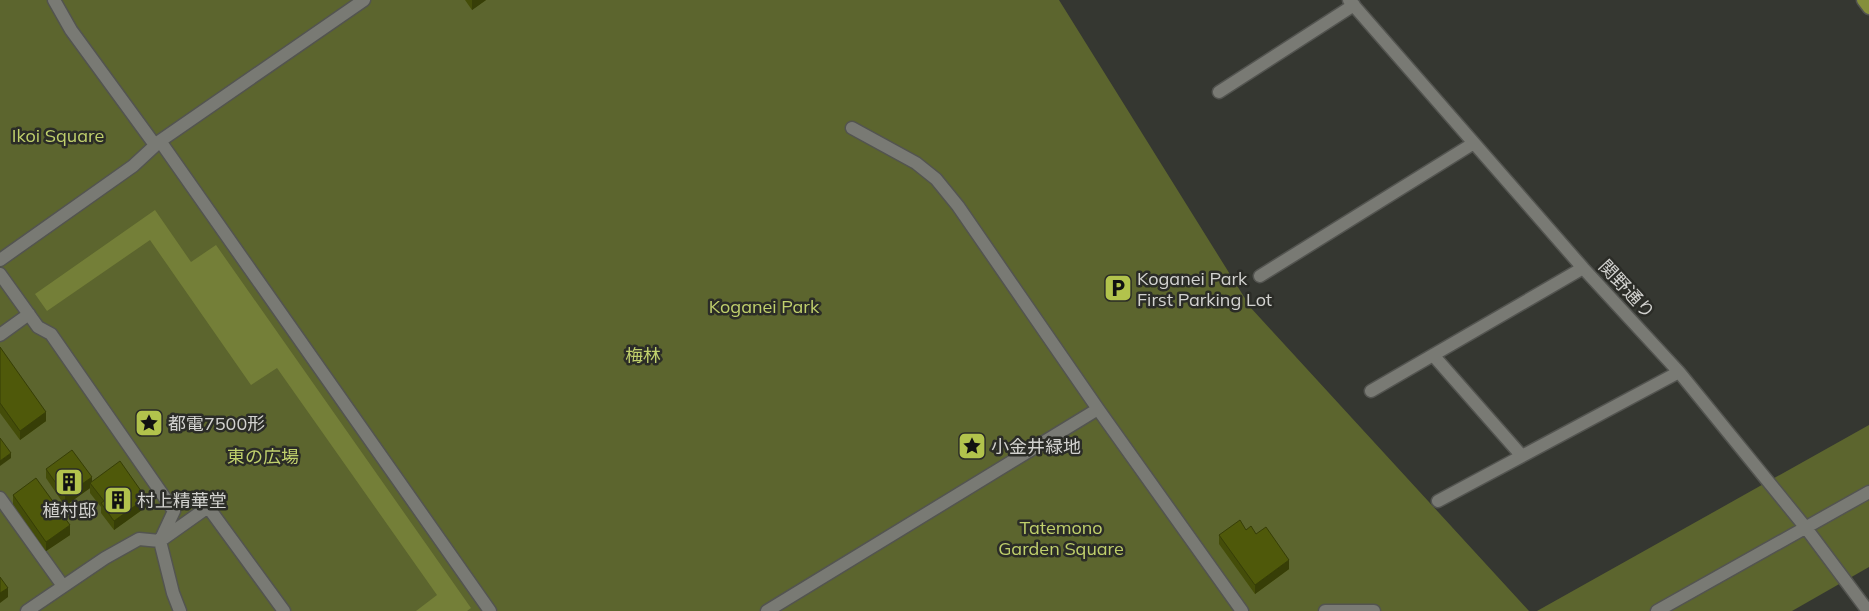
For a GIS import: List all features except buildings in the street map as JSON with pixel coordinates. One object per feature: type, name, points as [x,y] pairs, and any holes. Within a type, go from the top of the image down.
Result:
[{"type":"main road","points":[[1863,0],[1869,8]]},
{"type":"street","points":[[54,0],[71,30],[158,143],[490,611]]},
{"type":"street","points":[[0,260],[133,166],[158,143],[364,0]]},
{"type":"street","points":[[1219,92],[1352,3]]},
{"type":"street","name":"関野通り","points":[[1352,3],[1584,268],[1679,372],[1806,528],[1868,611]]},
{"type":"street","points":[[852,128],[916,163],[936,179],[958,206],[1098,409],[1242,611]]},
{"type":"street","points":[[1260,276],[1474,143]]},
{"type":"street","points":[[1371,391],[1584,268]]},
{"type":"street","points":[[0,274],[38,327],[51,334],[174,511],[160,542],[173,593],[180,611]]},
{"type":"street","points":[[0,335],[29,314]]},
{"type":"street","points":[[1433,355],[1522,455]]},
{"type":"street","points":[[1438,501],[1679,372]]},
{"type":"street","points":[[767,611],[1098,409]]},
{"type":"street","points":[[1657,611],[1869,492]]},
{"type":"street","points":[[0,498],[63,586]]},
{"type":"street","points":[[27,611],[105,558],[139,539],[160,542],[208,507],[284,611]]},
{"type":"street","points":[[1325,611],[1374,611]]},
{"type":"green space","name":"Koganei Park","points":[[0,0],[1059,0],[1251,308],[1529,611],[0,611]]},
{"type":"green space","points":[[1869,425],[1869,567],[1792,611],[1537,611]]},
{"type":"shaded area","points":[[155,210],[191,262],[216,245],[471,608],[467,611],[416,611],[437,595],[277,368],[251,385],[150,240],[47,311],[35,294]]},
{"type":"place","name":"Koganei Park First Parking Lot","points":[[1118,288]]},
{"type":"place","name":"都電7500形","points":[[149,423]]},
{"type":"place","name":"小金井緑地","points":[[972,446]]},
{"type":"place","name":"植村邸","points":[[69,482]]},
{"type":"place","name":"村上精華堂","points":[[118,500]]},
{"type":"park label","name":"Ikoi Square","points":[[58,135]]},
{"type":"park label","name":"梅林","points":[[643,355]]},
{"type":"park label","name":"東の広場","points":[[263,456]]},
{"type":"park label","name":"Tatemono Garden Square","points":[[1061,537]]}]
